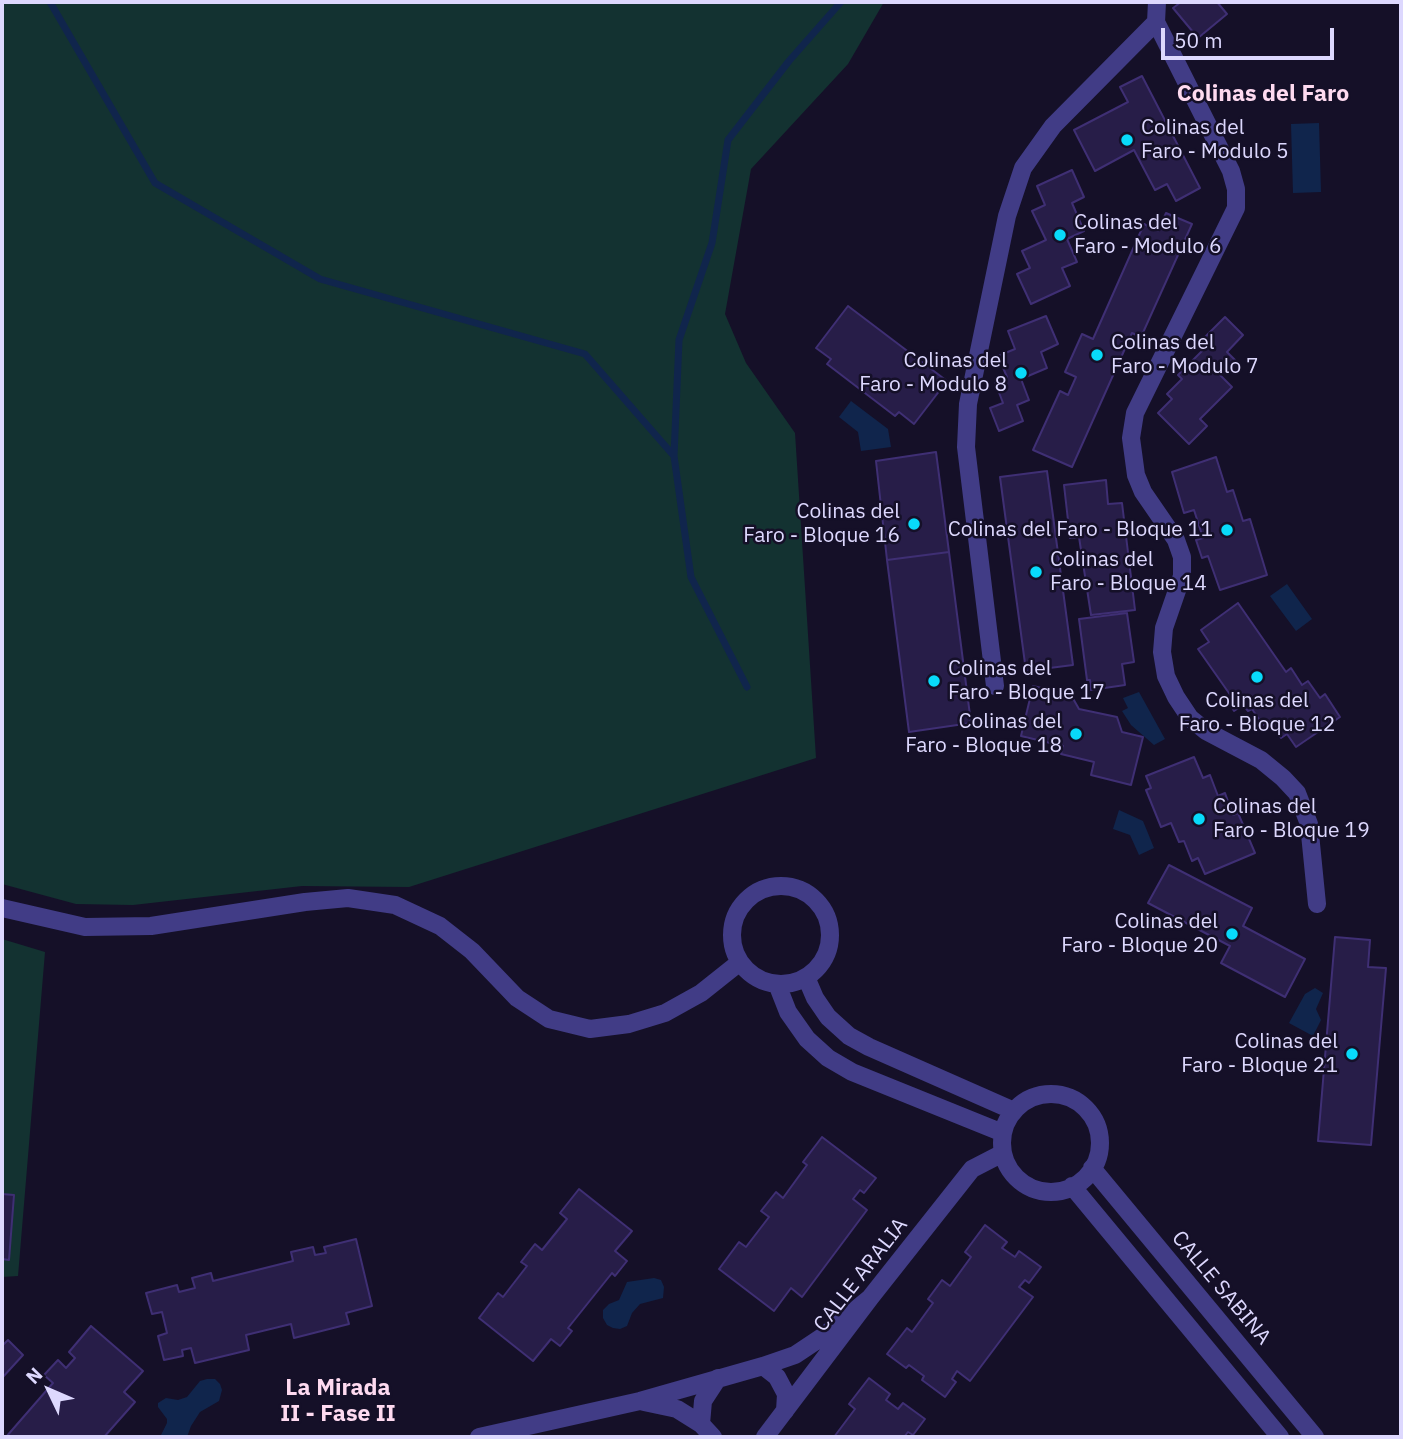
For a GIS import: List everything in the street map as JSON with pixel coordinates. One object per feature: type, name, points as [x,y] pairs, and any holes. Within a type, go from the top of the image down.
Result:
[{"type":"street","points":[[1157,2],[1156,22],[1231,170],[1236,189],[1236,208],[1135,413],[1131,438],[1136,475],[1143,492],[1176,540],[1182,558],[1182,576],[1164,628],[1162,652],[1166,676],[1190,718],[1206,731],[1261,760],[1297,793],[1309,824],[1317,904]]},
{"type":"street","points":[[995,686],[966,447],[968,404],[1007,216],[1023,168],[1053,126],[1156,22]]},
{"type":"street","points":[[773,886],[789,886],[804,891],[816,900],[825,912],[830,927],[830,942],[825,959],[806,977],[799,981],[777,984],[766,982],[751,974],[740,962],[733,946],[732,928],[746,901],[758,891],[773,886]]},
{"type":"street","points":[[2,908],[85,927],[151,926],[348,898],[395,905],[440,926],[472,951],[517,998],[549,1019],[590,1029],[629,1024],[665,1013],[701,993],[740,962]]},
{"type":"street","points":[[806,977],[828,1017],[849,1036],[1014,1111]]},
{"type":"street","points":[[777,984],[788,1012],[807,1039],[828,1058],[852,1072],[1003,1133]]},
{"type":"street","points":[[1048,1094],[1064,1096],[1080,1103],[1099,1130],[1100,1147],[1088,1175],[1062,1191],[1046,1192],[1031,1188],[1019,1179],[1009,1167],[1003,1153],[1003,1133],[1014,1111],[1031,1098],[1048,1094]]},
{"type":"street","name":"CALLE ARALIA","points":[[765,1437],[972,1169],[1003,1153]]},
{"type":"street","name":"CALLE SABINA","points":[[1092,1168],[1315,1437]]},
{"type":"street","points":[[1072,1186],[1280,1437]]},
{"type":"street","points":[[479,1437],[640,1401],[795,1355],[825,1335],[870,1298]]},
{"type":"street","points":[[763,1366],[777,1377],[786,1394],[785,1411]]},
{"type":"street","points":[[707,1431],[703,1401],[718,1378]]},
{"type":"street","points":[[640,1401],[677,1409],[707,1431]]},
{"type":"green space","points":[[2,2],[884,2],[848,64],[751,169],[725,314],[746,363],[795,433],[816,758],[409,887],[302,886],[133,905],[76,904],[2,884]]},
{"type":"green space","points":[[2,939],[45,952],[18,1276],[2,1277]]},
{"type":"water","points":[[1319,123],[1321,192],[1293,193],[1291,124]]},
{"type":"water","points":[[851,401],[888,429],[891,447],[861,451],[858,432],[839,417]]},
{"type":"water","points":[[1287,584],[1312,619],[1296,631],[1270,596]]},
{"type":"water","points":[[1139,692],[1165,739],[1154,745],[1131,725],[1122,711],[1128,708],[1123,698]]},
{"type":"water","points":[[1119,810],[1143,821],[1154,848],[1139,855],[1130,835],[1113,829]]},
{"type":"water","points":[[1315,988],[1323,993],[1316,1009],[1321,1020],[1313,1036],[1289,1023],[1305,994]]},
{"type":"water","points":[[654,1278],[661,1280],[664,1287],[663,1298],[640,1304],[632,1313],[627,1326],[620,1329],[607,1325],[603,1310],[619,1300],[627,1282]]},
{"type":"water","points":[[215,1379],[220,1384],[222,1390],[219,1401],[200,1412],[187,1437],[160,1437],[167,1419],[158,1403],[166,1398],[178,1400],[187,1397],[200,1381]]},
{"type":"building","points":[[1181,2],[1217,2],[1227,14],[1198,38],[1173,8]]},
{"type":"building","name":"Colinas del Faro - Modulo 5","points":[[1142,76],[1200,188],[1176,201],[1167,184],[1155,190],[1134,150],[1095,171],[1074,130],[1128,102],[1120,87]]},
{"type":"building","name":"Colinas del Faro - Modulo 6","points":[[1072,170],[1084,197],[1072,203],[1084,231],[1067,239],[1077,262],[1062,268],[1070,286],[1031,304],[1017,274],[1030,268],[1022,251],[1046,240],[1032,211],[1045,205],[1037,186]]},
{"type":"building","name":"Colinas del Faro - Modulo 7","points":[[1166,213],[1192,224],[1141,337],[1132,333],[1072,467],[1033,450],[1060,391],[1068,395],[1076,377],[1065,372],[1082,334],[1093,339],[1144,224],[1158,231]]},
{"type":"building","points":[[848,306],[947,381],[914,424],[899,412],[895,416],[827,364],[831,359],[816,348]]},
{"type":"building","name":"Colinas del Faro - Modulo 8","points":[[1046,316],[1058,344],[1041,352],[1047,368],[1021,379],[1029,400],[1017,405],[1023,421],[999,431],[990,408],[1003,403],[995,382],[1007,377],[998,356],[1015,349],[1008,331]]},
{"type":"building","points":[[1225,317],[1243,335],[1227,352],[1235,360],[1220,375],[1232,387],[1200,419],[1207,426],[1189,444],[1158,413],[1172,399],[1167,394],[1182,379],[1178,375],[1208,345],[1203,339]]},
{"type":"building","name":"Colinas del Faro - Bloque 16","points":[[936,452],[949,552],[887,560],[876,461]]},
{"type":"building","name":"Colinas del Faro - Bloque 11","points":[[1216,457],[1227,492],[1233,490],[1243,521],[1250,519],[1267,575],[1220,590],[1208,556],[1202,558],[1196,540],[1203,538],[1194,510],[1184,513],[1172,472]]},
{"type":"building","name":"Colinas del Faro - Bloque 14","points":[[1047,471],[1073,665],[1026,671],[1000,477]]},
{"type":"building","points":[[1106,480],[1108,504],[1122,503],[1135,610],[1091,615],[1079,537],[1070,538],[1064,485]]},
{"type":"building","name":"Colinas del Faro - Bloque 17","points":[[949,552],[971,723],[909,732],[887,560]]},
{"type":"building","name":"Colinas del Faro - Bloque 12","points":[[1238,603],[1286,672],[1291,668],[1302,685],[1308,681],[1320,698],[1325,694],[1340,717],[1296,747],[1287,734],[1281,738],[1269,721],[1263,725],[1252,709],[1248,711],[1243,705],[1234,711],[1227,699],[1231,696],[1198,649],[1209,642],[1201,630]]},
{"type":"building","points":[[1127,613],[1134,662],[1122,664],[1125,685],[1091,690],[1090,680],[1087,680],[1079,619]]},
{"type":"building","name":"Colinas del Faro - Bloque 18","points":[[1033,686],[1071,695],[1079,709],[1117,717],[1122,732],[1143,737],[1131,785],[1091,775],[1094,762],[1061,754],[1063,746],[1021,736]]},
{"type":"building","name":"Colinas del Faro - Bloque 19","points":[[1194,757],[1203,778],[1210,775],[1218,796],[1225,793],[1233,815],[1238,813],[1255,853],[1205,874],[1198,858],[1192,861],[1184,841],[1179,842],[1171,823],[1161,827],[1146,790],[1151,788],[1146,776]]},
{"type":"building","name":"Colinas del Faro - Bloque 20","points":[[1169,865],[1252,908],[1243,926],[1305,959],[1285,997],[1221,963],[1230,946],[1148,903]]},
{"type":"building","name":"Colinas del Faro - Bloque 21","points":[[1335,937],[1370,940],[1368,967],[1386,968],[1371,1145],[1318,1141]]},
{"type":"building","points":[[822,1137],[876,1178],[864,1193],[860,1190],[853,1199],[867,1210],[802,1297],[791,1288],[774,1311],[719,1269],[739,1242],[746,1247],[769,1217],[761,1211],[776,1192],[783,1198],[807,1165],[803,1162]]},
{"type":"building","points":[[579,1189],[632,1231],[615,1251],[627,1261],[615,1276],[612,1273],[568,1328],[572,1331],[560,1346],[551,1339],[533,1361],[479,1318],[498,1293],[503,1297],[527,1266],[521,1262],[535,1244],[542,1250],[567,1219],[560,1213]]},
{"type":"building","points":[[2,1194],[14,1195],[9,1260],[2,1259]]},
{"type":"building","points":[[985,1225],[1007,1242],[1002,1248],[1015,1257],[1019,1251],[1041,1267],[1029,1283],[1025,1280],[1019,1287],[1033,1297],[970,1381],[957,1371],[952,1379],[956,1382],[945,1397],[922,1380],[924,1376],[909,1365],[906,1368],[887,1354],[907,1328],[912,1332],[933,1303],[928,1299],[942,1280],[950,1286],[971,1257],[965,1252]]},
{"type":"building","points":[[356,1239],[372,1306],[346,1313],[349,1324],[294,1338],[291,1324],[246,1335],[249,1350],[195,1363],[191,1348],[182,1350],[183,1356],[164,1360],[158,1336],[167,1333],[162,1312],[152,1314],[146,1293],[177,1285],[179,1292],[195,1288],[192,1278],[211,1273],[213,1281],[293,1261],[291,1252],[313,1247],[315,1255],[326,1253],[324,1247]]},
{"type":"building","points":[[91,1326],[143,1371],[124,1392],[135,1402],[104,1437],[6,1437],[53,1383],[44,1375],[58,1360],[66,1368],[75,1358],[69,1352]]},
{"type":"building","points":[[8,1340],[23,1355],[2,1378],[2,1346]]},
{"type":"building","points":[[869,1378],[890,1394],[886,1400],[898,1409],[903,1403],[925,1419],[913,1435],[908,1432],[904,1437],[834,1437],[855,1409],[849,1404]]},
{"type":"waterway","points":[[50,2],[155,183],[320,279],[585,354],[674,456]]},
{"type":"waterway","points":[[747,687],[691,577],[674,456],[679,340],[712,243],[728,140],[789,61],[841,2]]},
{"type":"place","name":"Colinas del Faro - Modulo 5","points":[[1127,140]]},
{"type":"place","name":"Colinas del Faro - Modulo 6","points":[[1060,235]]},
{"type":"place","name":"Colinas del Faro - Modulo 7","points":[[1097,355]]},
{"type":"place","name":"Colinas del Faro - Modulo 8","points":[[1021,373]]},
{"type":"place","name":"Colinas del Faro - Bloque 16","points":[[914,524]]},
{"type":"place","name":"Colinas del Faro - Bloque 11","points":[[1227,530]]},
{"type":"place","name":"Colinas del Faro - Bloque 14","points":[[1036,572]]},
{"type":"place","name":"Colinas del Faro - Bloque 12","points":[[1257,677]]},
{"type":"place","name":"Colinas del Faro - Bloque 17","points":[[934,681]]},
{"type":"place","name":"Colinas del Faro - Bloque 18","points":[[1076,734]]},
{"type":"place","name":"Colinas del Faro - Bloque 19","points":[[1199,819]]},
{"type":"place","name":"Colinas del Faro - Bloque 20","points":[[1232,934]]},
{"type":"place","name":"Colinas del Faro - Bloque 21","points":[[1352,1054]]},
{"type":"district","name":"Colinas del Faro","points":[[1263,94]]},
{"type":"district","name":"La Mirada II - Fase II","points":[[338,1401]]}]
